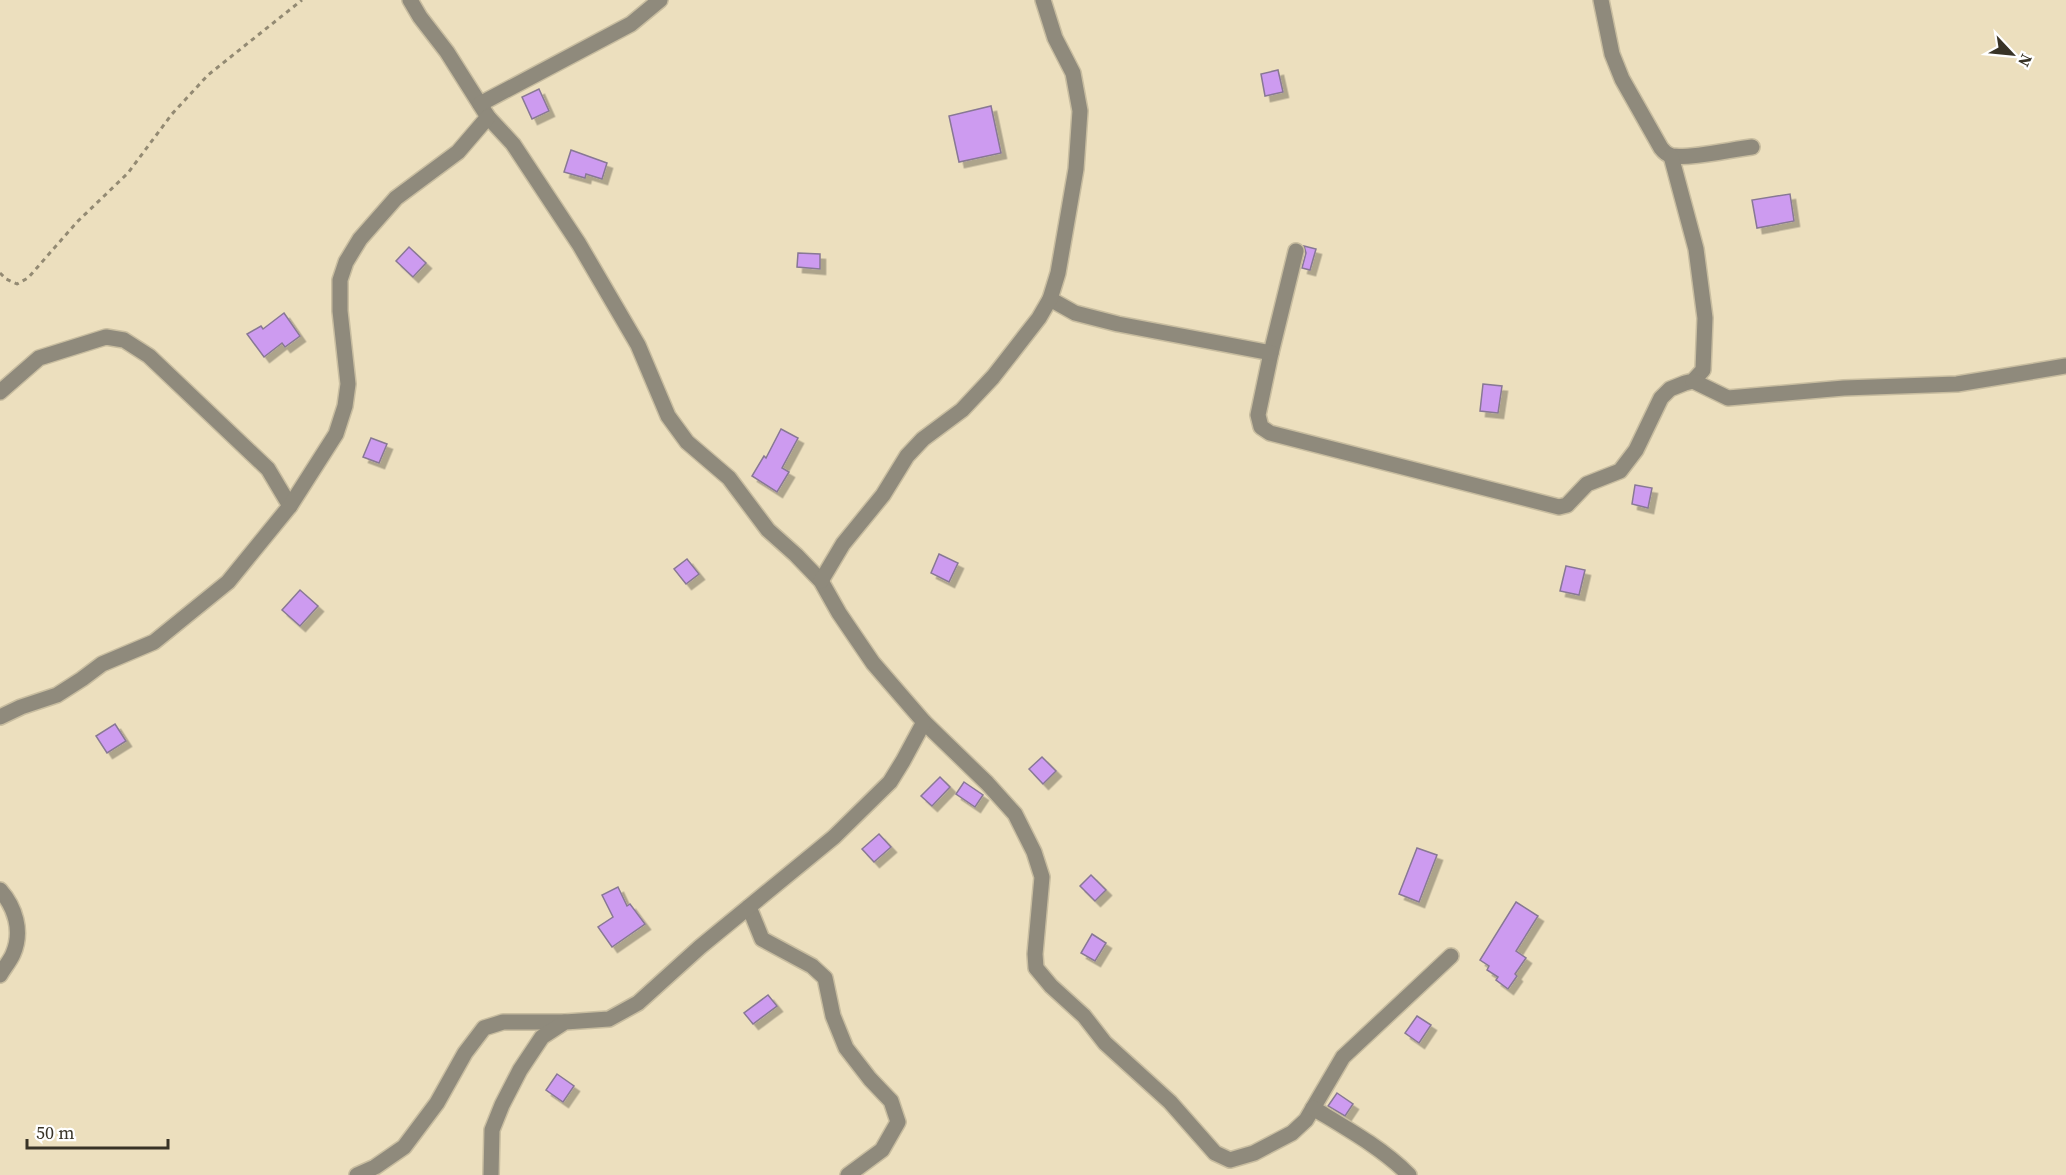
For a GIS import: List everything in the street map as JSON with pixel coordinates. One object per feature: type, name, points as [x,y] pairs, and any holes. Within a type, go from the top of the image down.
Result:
[{"type":"street","points":[[410,0],[484,110],[513,144],[579,244],[638,345],[669,416],[687,442],[729,478],[768,530],[821,580],[839,613],[873,663],[924,722],[987,783],[1015,814],[1034,852],[1042,877],[1035,954],[1036,968],[1051,986],[1084,1016],[1105,1043],[1170,1102],[1215,1153],[1230,1160],[1254,1154],[1292,1133],[1306,1120],[1343,1057],[1451,956]]},
{"type":"street","points":[[0,717],[57,694],[82,680],[102,664],[154,642],[228,582],[290,506],[336,434],[345,406],[348,384],[340,311],[340,280],[346,262],[360,239],[396,198],[458,152],[484,110],[631,24],[660,0]]},
{"type":"street","points":[[821,580],[843,544],[883,495],[907,456],[923,439],[962,410],[986,385],[1039,318],[1050,299],[1058,273],[1076,169],[1080,111],[1073,74],[1055,38],[1043,0]]},
{"type":"street","points":[[1296,251],[1258,415],[1261,427],[1270,433],[1559,507],[1567,505],[1587,484],[1620,471],[1636,450],[1660,398],[1670,389],[1693,381],[1703,370],[1705,318],[1696,249],[1671,156],[1661,148],[1622,79],[1612,54],[1601,0]]},
{"type":"street","points":[[1671,156],[1752,147]]},
{"type":"street","points":[[1050,299],[1076,313],[1107,321],[1271,353]]},
{"type":"street","points":[[0,392],[39,358],[106,337],[124,340],[148,356],[268,469],[290,506]]},
{"type":"street","points":[[1693,381],[1728,398],[1844,387],[1957,384],[2066,366]]},
{"type":"street","points":[[357,1175],[375,1167],[404,1147],[436,1103],[465,1053],[484,1028],[503,1022],[565,1023],[609,1019],[638,1003],[700,947],[834,837],[890,782],[924,722]]},
{"type":"street","points":[[0,890],[15,913],[18,935],[14,954],[0,975]]},
{"type":"street","points":[[749,907],[762,939],[812,966],[825,978],[833,1017],[846,1048],[891,1101],[898,1122],[882,1150],[848,1175]]},
{"type":"street","points":[[490,1175],[492,1130],[502,1105],[520,1070],[542,1037],[565,1023]]},
{"type":"street","points":[[1313,1108],[1398,1164],[1409,1175]]},
{"type":"path","points":[[0,273],[17,284],[28,278],[77,222],[128,173],[172,114],[208,75],[302,0]]},
{"type":"building","points":[[1278,70],[1283,92],[1265,96],[1261,74]]},
{"type":"building","points":[[539,89],[549,111],[532,119],[522,97]]},
{"type":"building","points":[[991,106],[1001,153],[959,162],[949,116]]},
{"type":"building","points":[[571,150],[607,163],[602,179],[586,174],[585,178],[564,172]]},
{"type":"building","points":[[1790,194],[1794,221],[1757,228],[1752,200]]},
{"type":"building","points":[[1304,246],[1316,249],[1310,270],[1302,268],[1306,253]]},
{"type":"building","points":[[409,247],[426,263],[413,277],[396,261]]},
{"type":"building","points":[[798,253],[820,254],[820,269],[797,267]]},
{"type":"building","points":[[284,313],[300,336],[285,347],[282,343],[264,357],[247,334],[261,326],[263,329]]},
{"type":"building","points":[[1483,384],[1502,386],[1498,413],[1480,411]]},
{"type":"building","points":[[781,429],[798,438],[782,468],[789,472],[777,492],[752,476],[764,456],[766,458]]},
{"type":"building","points":[[371,438],[387,444],[379,463],[363,457]]},
{"type":"building","points":[[1635,485],[1652,488],[1648,508],[1632,504]]},
{"type":"building","points":[[939,554],[958,563],[949,582],[931,573]]},
{"type":"building","points":[[687,559],[699,574],[686,584],[674,569]]},
{"type":"building","points":[[1566,566],[1585,570],[1579,595],[1560,591]]},
{"type":"building","points":[[300,590],[318,606],[300,626],[282,610]]},
{"type":"building","points":[[115,724],[126,741],[107,753],[96,736]]},
{"type":"building","points":[[1042,757],[1056,771],[1043,784],[1029,769]]},
{"type":"building","points":[[940,777],[950,787],[932,806],[921,796]]},
{"type":"building","points":[[964,782],[983,795],[975,807],[956,794]]},
{"type":"building","points":[[879,834],[891,847],[874,862],[862,849]]},
{"type":"building","points":[[1417,848],[1437,855],[1419,902],[1399,894]]},
{"type":"building","points":[[1091,875],[1106,890],[1095,901],[1080,886]]},
{"type":"building","points":[[618,887],[627,906],[630,904],[645,924],[612,947],[598,927],[613,917],[602,895]]},
{"type":"building","points":[[1516,902],[1538,916],[1516,951],[1526,958],[1508,989],[1496,980],[1498,977],[1487,970],[1489,966],[1480,960]]},
{"type":"building","points":[[1092,934],[1106,943],[1095,961],[1081,953]]},
{"type":"building","points":[[768,995],[777,1006],[753,1024],[744,1013]]},
{"type":"building","points":[[1417,1016],[1431,1025],[1419,1043],[1405,1033]]},
{"type":"building","points":[[557,1074],[574,1086],[563,1102],[546,1090]]},
{"type":"building","points":[[1337,1093],[1353,1104],[1345,1116],[1328,1106]]}]
